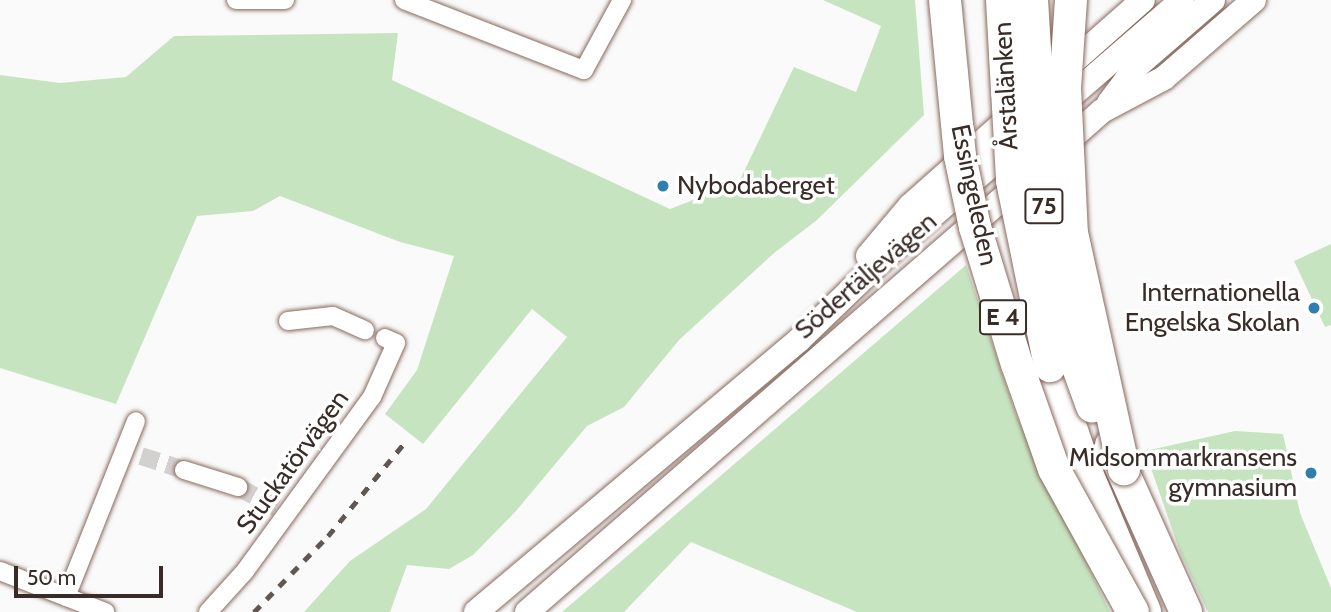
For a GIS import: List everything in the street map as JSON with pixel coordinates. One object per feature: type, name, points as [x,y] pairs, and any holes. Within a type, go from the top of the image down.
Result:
[{"type":"highway","name":"Essingeleden","points":[[945,0],[960,156],[975,227],[1054,469],[1133,612]]},
{"type":"highway","name":"Årstalänken","points":[[1002,0],[1012,181],[1050,366],[1084,466],[1145,612]]},
{"type":"highway","name":"Årstalänken","points":[[1032,0],[1048,228],[1072,351],[1092,406],[1124,469]]},
{"type":"highway","points":[[1071,0],[1065,87],[1072,233],[1124,469],[1186,612]]},
{"type":"main road","points":[[799,340],[910,206],[1143,0]]},
{"type":"main road","name":"Södertäljevägen","points":[[476,612],[799,340],[887,256],[1182,0]]},
{"type":"main road","points":[[1102,111],[1136,67],[1213,0]]},
{"type":"main road","name":"Södertäljevägen","points":[[527,612],[1102,111],[1164,78],[1254,0]]},
{"type":"street","points":[[236,0],[285,0]]},
{"type":"street","points":[[404,0],[584,70],[622,0]]},
{"type":"street","points":[[288,321],[333,316],[365,330]]},
{"type":"street","name":"Stuckatörvägen","points":[[208,612],[246,571],[283,511],[372,397],[396,343],[385,338]]},
{"type":"street","points":[[66,597],[133,453],[136,421]]},
{"type":"street","points":[[184,470],[238,487]]},
{"type":"street","points":[[0,571],[105,612]]},
{"type":"green space","points":[[823,0],[915,0],[924,115],[817,220],[774,253],[679,340],[624,407],[587,426],[516,511],[473,555],[449,569],[407,565],[390,612],[304,612],[350,561],[426,509],[567,337],[532,309],[423,444],[385,414],[417,370],[454,256],[400,242],[280,196],[253,211],[197,216],[116,404],[0,368],[0,75],[60,83],[126,77],[174,36],[398,33],[392,80],[670,209],[739,182],[794,67],[856,92],[881,26]]},
{"type":"green space","points":[[1331,244],[1331,325],[1325,327],[1294,261]]},
{"type":"green space","points":[[966,265],[1016,415],[1110,612],[857,612],[691,542],[624,612],[562,612]]},
{"type":"green space","points":[[1235,431],[1283,434],[1300,513],[1331,588],[1331,612],[1208,612],[1180,552],[1145,451]]},
{"type":"tunnel","points":[[141,456],[184,470]]},
{"type":"tunnel","points":[[238,487],[277,508]]},
{"type":"railway","points":[[254,612],[328,536],[406,441]]},
{"type":"place","name":"Nybodaberget","points":[[663,186]]},
{"type":"place","name":"Internationella Engelska Skolan","points":[[1314,308]]},
{"type":"place","name":"Midsommarkransens gymnasium","points":[[1311,473]]}]
